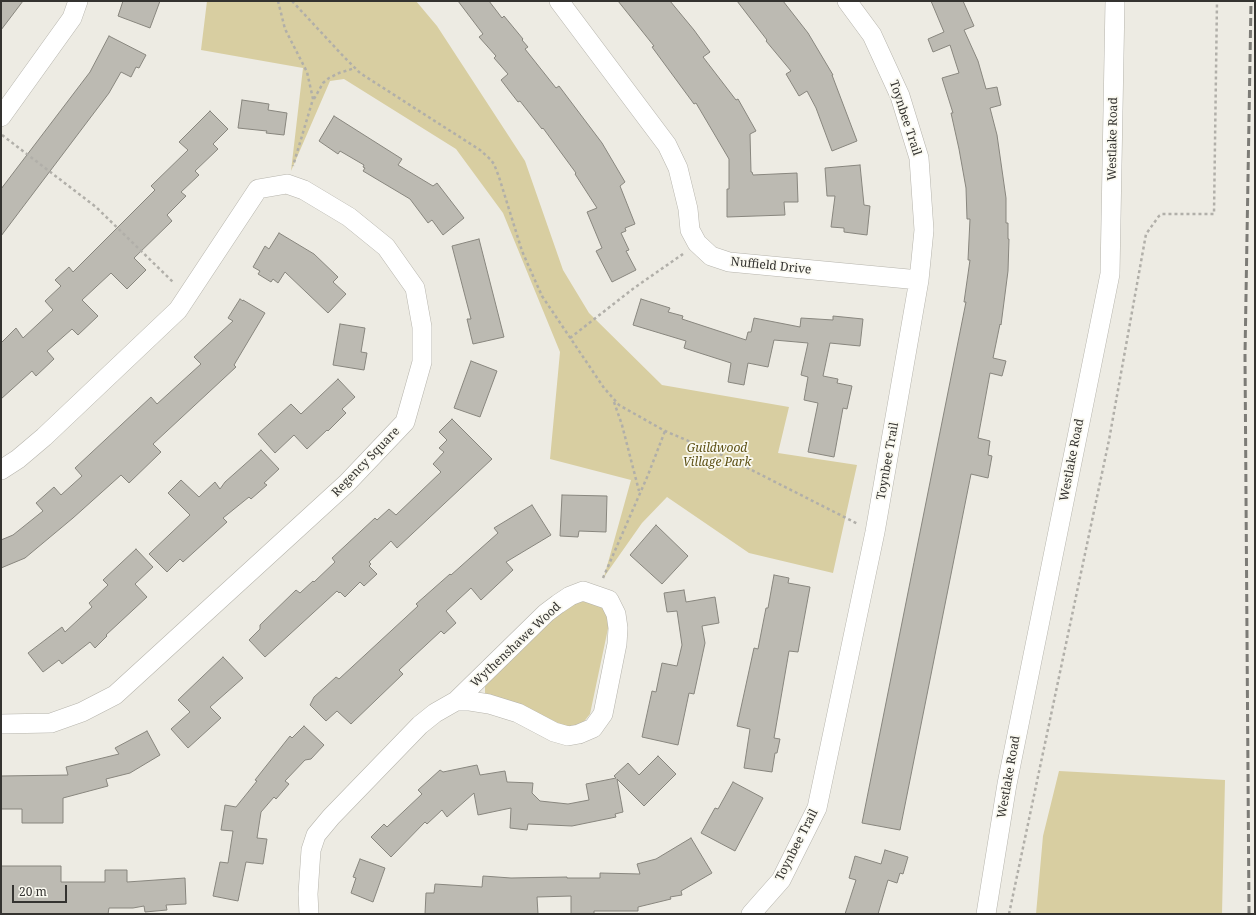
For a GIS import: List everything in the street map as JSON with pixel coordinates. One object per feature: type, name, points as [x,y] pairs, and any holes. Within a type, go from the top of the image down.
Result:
[{"type":"street","points":[[1,117],[72,18],[78,1]]},
{"type":"street","name":"Nuffield Drive","points":[[559,1],[667,145],[678,168],[688,209],[690,230],[697,243],[710,256],[729,262],[918,280]]},
{"type":"street","name":"Toynbee Trail","points":[[751,914],[781,880],[817,808],[875,532],[918,280],[924,230],[919,158],[900,96],[872,35],[847,1]]},
{"type":"street","name":"Westlake Road","points":[[986,914],[1007,784],[1110,274],[1115,1]]},
{"type":"street","points":[[1,470],[18,459],[44,437],[178,310],[258,189],[287,184]]},
{"type":"street","name":"Regency Square","points":[[1,724],[51,723],[82,712],[115,695],[347,483],[405,422],[422,362],[422,327],[415,288],[386,247],[349,216],[304,190],[287,184]]},
{"type":"street","name":"Wythenshawe Wood","points":[[309,914],[308,894],[311,850],[316,835],[331,817],[420,725],[435,712],[456,701],[546,613],[570,596],[583,591],[609,600],[616,614],[618,628],[617,644],[603,714],[593,728],[568,736],[554,732],[518,713],[489,704],[470,701],[456,701]]},
{"type":"path","points":[[278,1],[285,29],[307,72],[313,99]]},
{"type":"path","points":[[292,1],[355,68],[372,81],[480,150],[490,159],[497,171],[522,251],[533,279],[546,303],[613,399],[625,409],[665,431],[724,456],[875,532]]},
{"type":"path","points":[[1009,914],[1109,440],[1146,234],[1162,214],[1214,214],[1217,1]]},
{"type":"path","points":[[287,184],[313,99],[323,83],[329,78],[355,68]]},
{"type":"path","points":[[1,135],[96,207],[187,296]]},
{"type":"path","points":[[1214,165],[1220,165]]},
{"type":"path","points":[[570,338],[634,288],[697,243]]},
{"type":"path","points":[[613,399],[622,425],[640,492]]},
{"type":"path","points":[[596,595],[648,475],[665,431]]},
{"type":"green space","name":"Guildwood Village Park","points":[[207,1],[416,1],[437,26],[525,161],[563,270],[589,313],[662,385],[789,407],[778,453],[857,465],[833,573],[749,553],[667,497],[642,523],[604,577],[631,480],[550,459],[560,352],[503,213],[456,149],[344,79],[330,81],[291,171],[303,68],[201,50]]},
{"type":"green space","points":[[587,601],[603,607],[610,619],[590,714],[582,724],[566,727],[514,702],[485,695],[485,685],[567,603]]},
{"type":"green space","points":[[1059,771],[1225,780],[1222,914],[1036,914],[1043,836]]},
{"type":"building","points":[[1,1],[23,1],[1,30]]},
{"type":"building","points":[[123,1],[160,1],[150,28],[118,16]]},
{"type":"building","points":[[458,1],[489,1],[502,18],[504,16],[523,39],[522,40],[528,47],[525,49],[556,88],[559,86],[602,143],[625,182],[620,186],[635,224],[625,228],[626,231],[621,233],[629,250],[626,251],[636,270],[612,282],[596,251],[602,248],[587,212],[597,208],[575,174],[576,173],[543,128],[542,129],[520,101],[518,102],[501,80],[508,74],[494,58],[496,56],[479,37],[483,34]]},
{"type":"building","points":[[618,1],[670,1],[694,30],[710,52],[703,57],[736,100],[738,99],[756,131],[750,134],[751,172],[753,175],[797,173],[798,202],[784,202],[785,215],[727,217],[729,159],[696,103],[694,104],[652,47],[654,46]]},
{"type":"building","points":[[737,1],[783,1],[808,33],[833,75],[857,141],[832,151],[816,108],[807,91],[799,96],[786,74],[791,71],[766,41],[767,40]]},
{"type":"building","points":[[931,1],[963,1],[974,26],[964,30],[978,61],[986,89],[997,87],[1001,105],[990,108],[997,135],[1006,198],[1006,223],[1008,223],[1009,239],[1008,271],[1001,325],[1000,324],[993,358],[1006,361],[1002,376],[990,373],[978,438],[990,441],[988,455],[992,456],[988,478],[971,474],[900,830],[862,823],[966,302],[964,302],[970,260],[968,260],[970,219],[967,219],[966,188],[951,113],[953,113],[942,78],[959,73],[950,45],[933,52],[928,39],[944,32]]},
{"type":"building","points":[[109,36],[146,55],[139,68],[136,67],[131,77],[121,72],[109,93],[1,236],[1,189],[90,72]]},
{"type":"building","points":[[242,100],[269,104],[268,110],[287,113],[284,135],[266,133],[267,131],[238,128]]},
{"type":"building","points":[[210,111],[228,129],[213,144],[218,149],[195,171],[199,175],[181,192],[186,196],[167,215],[172,221],[134,258],[146,270],[127,289],[111,273],[82,300],[98,316],[78,335],[72,329],[47,351],[54,359],[36,376],[32,371],[1,399],[1,343],[16,328],[23,338],[53,310],[45,301],[61,286],[55,280],[69,267],[73,272],[155,190],[151,186],[188,150],[179,142]]},
{"type":"building","points":[[334,116],[402,159],[398,165],[433,186],[437,183],[464,218],[443,235],[432,220],[428,223],[410,199],[363,171],[365,168],[363,167],[364,165],[340,151],[338,154],[319,141]]},
{"type":"building","points":[[860,165],[864,205],[870,206],[867,235],[844,232],[844,228],[831,227],[835,196],[827,196],[825,168]]},
{"type":"building","points":[[279,233],[314,254],[338,277],[333,282],[346,294],[328,313],[285,272],[278,283],[273,279],[271,282],[258,274],[260,271],[253,267],[265,246],[269,249]]},
{"type":"building","points":[[479,239],[504,337],[473,344],[467,319],[471,319],[452,246]]},
{"type":"building","points":[[240,299],[265,313],[234,365],[236,367],[153,444],[161,452],[129,483],[121,475],[25,558],[1,568],[1,540],[13,535],[43,511],[36,503],[54,487],[61,495],[82,476],[75,468],[151,397],[157,404],[201,364],[194,357],[233,321],[228,318]]},
{"type":"building","points":[[641,299],[670,308],[668,312],[683,316],[682,319],[746,340],[748,332],[751,332],[754,318],[800,327],[801,318],[833,320],[833,316],[863,319],[860,346],[830,343],[823,376],[838,379],[837,383],[852,386],[847,409],[843,408],[834,457],[808,452],[818,403],[804,400],[808,377],[801,375],[808,343],[774,340],[768,367],[748,363],[744,385],[728,382],[731,363],[684,348],[686,341],[633,325]]},
{"type":"building","points":[[340,324],[365,328],[361,352],[367,353],[364,370],[333,365]]},
{"type":"building","points":[[471,361],[497,371],[480,417],[454,408]]},
{"type":"building","points":[[338,379],[355,397],[342,409],[346,413],[307,449],[294,435],[275,453],[258,434],[291,404],[301,414]]},
{"type":"building","points":[[452,419],[492,459],[397,548],[391,541],[369,562],[371,564],[369,566],[377,574],[364,586],[360,582],[345,597],[337,591],[265,657],[249,640],[260,629],[260,625],[296,590],[300,593],[313,581],[314,582],[335,562],[332,558],[375,518],[377,520],[389,509],[396,515],[441,472],[433,464],[444,452],[439,448],[447,440],[439,432]]},
{"type":"building","points":[[261,450],[279,469],[264,483],[267,485],[251,499],[249,497],[223,518],[227,522],[183,562],[180,559],[167,572],[149,554],[190,515],[168,493],[181,480],[199,497],[215,482],[220,489],[225,482]]},
{"type":"building","points":[[562,495],[607,496],[606,532],[579,531],[578,537],[560,536]]},
{"type":"building","points":[[532,505],[551,535],[506,562],[513,570],[481,600],[471,588],[446,611],[456,623],[444,634],[441,631],[399,670],[403,674],[351,724],[337,711],[326,721],[310,705],[314,697],[336,677],[339,679],[418,606],[416,604],[498,533],[494,528]]},
{"type":"building","points":[[656,525],[688,556],[662,584],[630,555]]},
{"type":"building","points":[[136,549],[153,567],[135,584],[147,597],[106,635],[107,636],[95,648],[90,642],[62,664],[59,660],[43,672],[28,653],[62,627],[65,632],[92,607],[89,603],[108,585],[103,580]]},
{"type":"building","points":[[774,575],[789,578],[788,583],[810,587],[798,652],[789,651],[774,738],[780,739],[777,753],[775,753],[772,772],[744,768],[750,729],[737,726],[754,648],[758,649]]},
{"type":"building","points":[[684,590],[686,602],[715,597],[719,623],[702,626],[705,643],[694,694],[689,693],[678,745],[642,737],[652,691],[656,692],[662,663],[677,666],[682,645],[677,611],[667,612],[664,593]]},
{"type":"building","points":[[223,657],[243,678],[210,707],[221,718],[188,748],[171,729],[190,712],[178,700]]},
{"type":"building","points":[[304,726],[324,745],[311,759],[305,760],[285,781],[289,784],[276,799],[274,797],[261,812],[257,838],[267,839],[263,864],[246,862],[238,901],[213,896],[220,862],[228,863],[233,831],[221,830],[225,805],[236,807],[257,781],[255,780],[290,736],[292,738]]},
{"type":"building","points":[[147,731],[160,755],[130,773],[106,779],[108,786],[63,798],[63,823],[22,823],[22,809],[1,809],[1,776],[68,775],[66,767],[119,754],[115,748]]},
{"type":"building","points":[[658,756],[676,774],[644,806],[617,779],[623,812],[615,814],[616,817],[572,826],[528,824],[527,830],[510,828],[511,808],[478,815],[474,793],[447,817],[442,810],[427,824],[425,822],[391,857],[371,837],[384,824],[387,827],[422,794],[418,790],[440,770],[443,772],[477,765],[480,775],[505,771],[507,782],[533,783],[532,793],[540,801],[568,804],[589,800],[586,784],[616,778],[614,776],[628,763],[639,775]]},
{"type":"building","points":[[733,782],[763,798],[735,851],[701,833],[715,808],[718,809]]},
{"type":"building","points":[[691,838],[712,873],[681,891],[682,895],[670,897],[671,899],[638,907],[638,911],[594,911],[594,914],[571,914],[571,896],[537,897],[538,914],[425,914],[426,893],[434,893],[435,884],[482,887],[483,876],[511,878],[600,878],[600,873],[640,874],[637,864],[656,859]]},
{"type":"building","points":[[885,850],[908,857],[903,874],[900,873],[897,883],[888,880],[878,914],[845,914],[856,880],[849,878],[855,856],[881,864]]},
{"type":"building","points":[[360,859],[385,868],[373,902],[351,893],[356,878],[353,877]]},
{"type":"building","points":[[1,866],[61,866],[61,882],[105,882],[105,870],[127,870],[127,882],[185,878],[186,904],[166,905],[167,910],[145,912],[144,906],[133,908],[109,908],[108,914],[1,914]]},
{"type":"railway","points":[[1249,914],[1245,355],[1251,1]]}]
